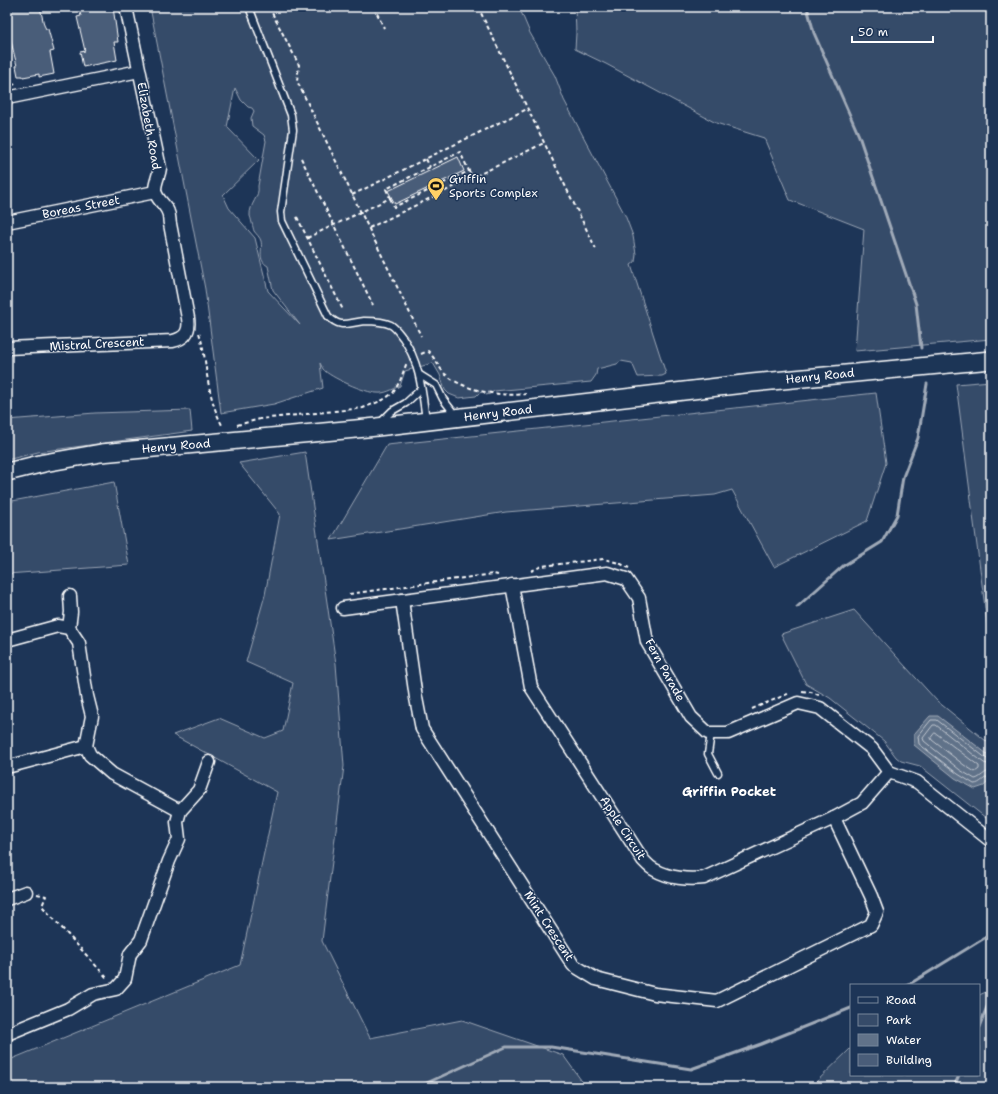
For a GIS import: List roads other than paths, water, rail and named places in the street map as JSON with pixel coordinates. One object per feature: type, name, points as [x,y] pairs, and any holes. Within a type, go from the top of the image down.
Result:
[{"type":"main road","name":"Henry Road","points":[[7,472],[44,462],[101,454],[376,427],[744,384],[991,360]]},
{"type":"street","name":"Elizabeth Road","points":[[126,7],[160,168],[155,184],[155,192]]},
{"type":"street","points":[[7,98],[139,71]]},
{"type":"street","name":"Boreas Street","points":[[7,222],[155,192]]},
{"type":"street","name":"Mistral Crescent","points":[[7,348],[173,341],[180,339],[187,332],[188,318],[169,214],[155,192]]},
{"type":"street","name":"Fern Parade","points":[[344,608],[402,600],[508,581],[607,572],[626,580],[639,598],[647,642],[691,717],[708,733],[711,733]]},
{"type":"street","name":"Apple Circuit","points":[[508,581],[531,687],[643,860],[654,870],[668,875],[692,879],[704,878],[834,818],[862,803],[889,772]]},
{"type":"street","points":[[70,596],[71,612],[69,628],[79,643],[87,696],[92,716],[86,746],[90,755],[112,774],[180,811]]},
{"type":"street","name":"Mint Crescent","points":[[402,600],[422,729],[573,965],[596,979],[655,994],[717,1001],[871,925],[877,912],[834,818]]},
{"type":"street","points":[[7,640],[58,626],[69,628]]},
{"type":"street","points":[[711,733],[728,733],[798,703],[820,708],[872,749],[889,772],[917,782],[991,841]]},
{"type":"street","points":[[7,767],[86,746]]},
{"type":"street","points":[[7,1034],[68,1009],[93,994],[116,989],[125,980],[130,954],[141,940],[168,861],[179,839],[177,822],[180,811],[199,790],[209,762]]},
{"type":"street","points":[[7,899],[26,892]]},
{"type":"lane","points":[[249,7],[291,115],[293,130],[281,212],[282,221],[328,316],[335,323],[342,325],[365,321],[380,322],[389,324],[397,329],[414,357],[420,375],[426,421]]},
{"type":"lane","points":[[420,375],[436,385],[457,418]]},
{"type":"lane","points":[[376,427],[392,411],[406,403],[421,389]]},
{"type":"lane","points":[[711,733],[708,754],[718,773]]},
{"type":"water","points":[[930,716],[938,716],[991,757],[991,778],[984,786],[975,789],[955,778],[914,745],[914,734]]},
{"type":"waterway","points":[[807,7],[814,33],[859,136],[916,304],[921,348]]},
{"type":"waterway","points":[[797,607],[843,566],[882,542],[897,515],[903,477],[918,438],[927,384]]},
{"type":"waterway","points":[[910,984],[991,934]]},
{"type":"waterway","points":[[980,1024],[991,997]]},
{"type":"waterway","points":[[418,1087],[506,1047],[551,1047],[691,1069],[761,1044],[850,1008]]},
{"type":"waterway","points":[[954,1087],[959,1076]]},
{"type":"place","name":"Griffin Sports Complex","points":[[436,201]]},
{"type":"district","name":"Griffin Pocket","points":[[729,791]]}]
